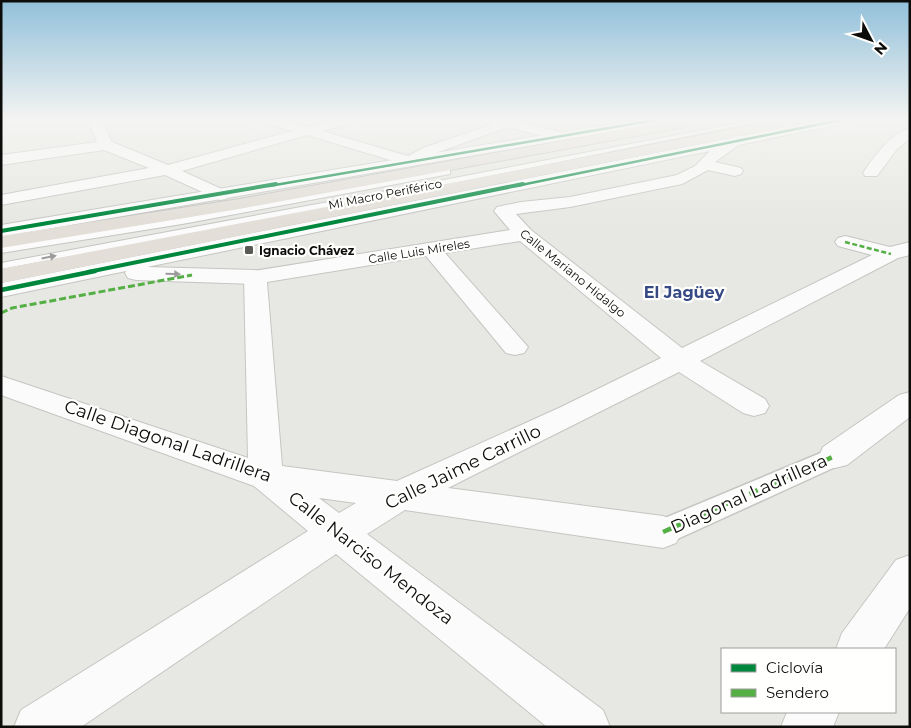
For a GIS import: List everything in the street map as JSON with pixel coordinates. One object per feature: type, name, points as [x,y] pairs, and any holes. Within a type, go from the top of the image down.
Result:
[{"type":"highway","points":[[1,242],[105,227],[520,153]]},
{"type":"highway","points":[[1,276],[630,153]]},
{"type":"street","points":[[1,160],[50,153]]},
{"type":"street","points":[[125,153],[220,195]]},
{"type":"street","points":[[1,200],[167,170],[229,153]]},
{"type":"street","points":[[383,153],[410,161],[426,153]]},
{"type":"street","points":[[1,231],[458,153]]},
{"type":"street","points":[[1,290],[670,153]]},
{"type":"street","name":"Calle Mariano Hidalgo","points":[[716,153],[704,164],[702,169],[682,179],[570,202],[521,207],[503,211],[524,234],[680,360],[754,406]]},
{"type":"street","points":[[872,173],[887,153]]},
{"type":"street","points":[[704,164],[735,171]]},
{"type":"street","points":[[670,182],[692,192]]},
{"type":"street","name":"Calle Luis Mireles","points":[[89,272],[255,276],[524,234]]},
{"type":"street","points":[[845,242],[900,251]]},
{"type":"street","points":[[431,249],[515,348]]},
{"type":"street","name":"Calle Jaime Carrillo","points":[[38,727],[338,532],[401,495],[900,251]]},
{"type":"street","points":[[255,276],[266,477]]},
{"type":"street","name":"Calle Diagonal Ladrillera","points":[[1,385],[266,477],[664,532]]},
{"type":"street","points":[[835,456],[910,402]]},
{"type":"street","name":"Diagonal Ladrillera","points":[[664,532],[835,456]]},
{"type":"street","name":"Calle Narciso Mendoza","points":[[266,477],[586,727]]},
{"type":"street","points":[[859,648],[910,573]]},
{"type":"street","points":[[805,727],[814,713]]},
{"type":"lane","name":"Mi Macro Periférico","points":[[1,250],[182,222],[551,153]]},
{"type":"lane","name":"Mi Macro Periférico","points":[[1,266],[595,153]]},
{"type":"marked path","points":[[845,242],[891,254]]},
{"type":"marked path","points":[[1,313],[12,308],[192,275]]},
{"type":"marked path","points":[[663,532],[835,456]]},
{"type":"cycle path","points":[[1,231],[461,153]]},
{"type":"cycle path","points":[[1,290],[677,153]]},
{"type":"place","name":"Ignacio Chávez","points":[[249,250]]},
{"type":"district","name":"El Jagüey","points":[[684,292]]}]
